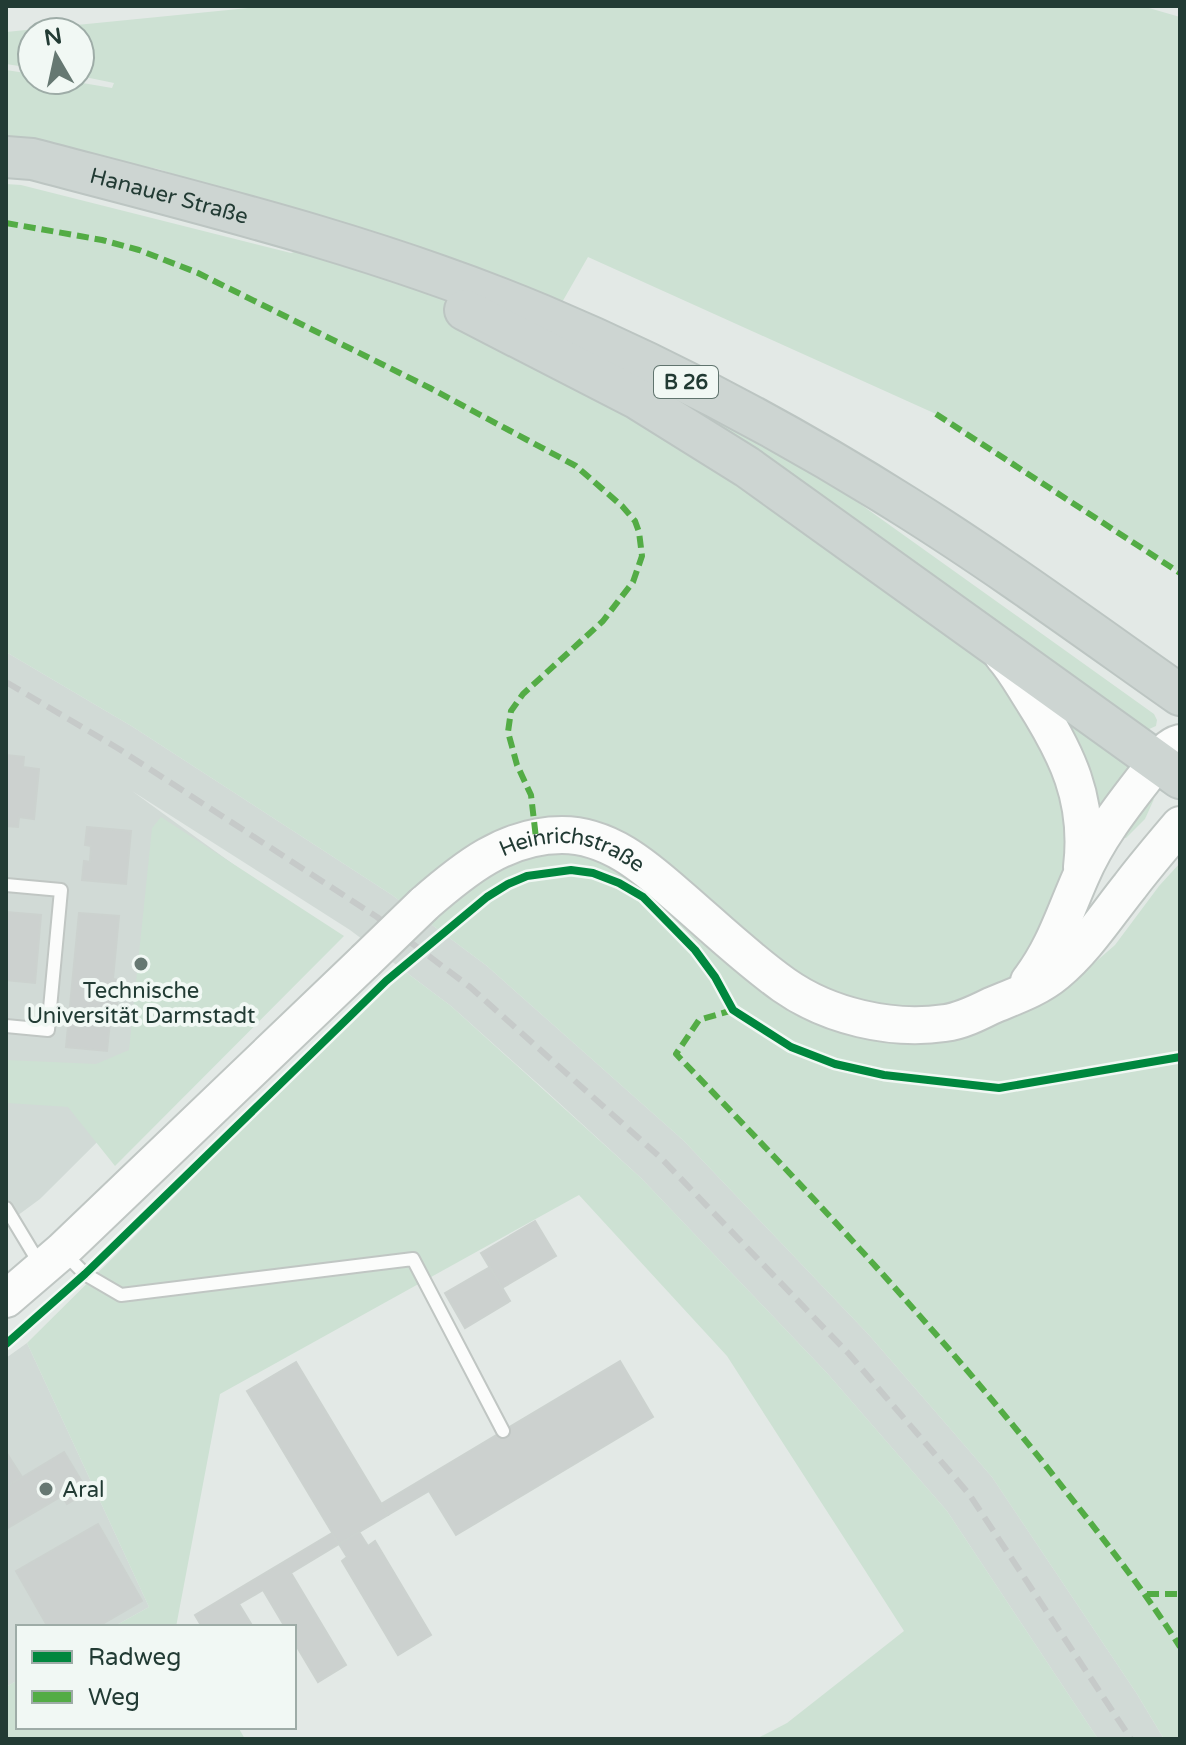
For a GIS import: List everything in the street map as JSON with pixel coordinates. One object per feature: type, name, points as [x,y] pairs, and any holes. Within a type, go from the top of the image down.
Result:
[{"type":"main road","name":"Hanauer Straße","points":[[6,157],[32,159],[283,225],[330,241]]},
{"type":"main road","name":"B 26","points":[[330,241],[638,399],[758,475],[981,634],[1173,761]]},
{"type":"main road","name":"B 26","points":[[330,241],[443,277],[540,315],[623,351],[795,439],[1015,578],[1180,695]]},
{"type":"main road","points":[[981,634],[1007,660],[1057,738],[1069,764],[1084,814],[1082,873]]},
{"type":"main road","points":[[1010,998],[1040,967],[1058,934],[1082,873],[1125,803],[1173,761]]},
{"type":"main road","name":"Heinrichstraße","points":[[6,1299],[52,1260],[424,904],[458,874],[510,844],[561,835],[584,837],[610,846],[641,864],[786,986],[835,1011],[897,1025],[921,1025],[948,1023],[1010,998],[1053,976],[1072,958],[1180,825]]},
{"type":"lane","points":[[6,885],[61,890],[48,1030],[6,1026]]},
{"type":"lane","points":[[6,1208],[52,1260],[85,1274],[121,1295],[413,1259],[503,1431]]},
{"type":"shaded area","points":[[6,652],[133,727],[392,895],[487,966],[683,1140],[869,1335],[992,1477],[1164,1739],[1098,1739],[947,1511],[827,1373],[641,1178],[451,1006],[350,930],[132,791],[316,924],[40,1199],[6,1224]]},
{"type":"shaded area","points":[[27,1343],[149,1607],[117,1625],[16,1625],[16,1681],[6,1687],[6,1358]]},
{"type":"green space","points":[[269,6],[1142,6],[1180,17],[1180,573],[936,414],[588,257],[557,311],[328,224],[158,169],[6,140],[6,70],[16,72],[16,96],[96,96],[96,85],[112,88],[114,83],[96,79],[96,23]]},
{"type":"green space","points":[[16,31],[16,66],[6,64],[6,32]]},
{"type":"green space","points":[[6,184],[21,185],[291,253],[330,241],[524,339],[815,515],[1006,681],[1065,795],[1069,872],[1033,940],[1036,969],[1069,985],[1115,945],[1180,863],[1180,1739],[1164,1739],[992,1477],[869,1335],[683,1140],[487,966],[392,895],[133,727],[6,652]]},
{"type":"green space","points":[[530,323],[608,356],[835,486],[1154,714],[1156,726],[1147,730],[759,450]]},
{"type":"green space","points":[[1059,709],[1136,765],[1100,811],[1084,756]]},
{"type":"green space","points":[[1154,799],[1145,819],[1126,838],[1121,838],[1140,807]]},
{"type":"green space","points":[[161,817],[344,936],[115,1166],[68,1107],[6,1103],[6,1060],[96,1064],[129,1050],[152,828]]},
{"type":"green space","points":[[403,970],[451,1006],[641,1178],[827,1373],[947,1511],[1098,1739],[756,1739],[787,1723],[904,1631],[727,1356],[579,1195],[220,1394],[176,1625],[117,1625],[149,1607],[27,1343]]},
{"type":"green space","points":[[16,1681],[16,1729],[239,1729],[245,1739],[6,1739],[6,1687]]},
{"type":"building","points":[[6,755],[24,757],[23,767],[39,769],[34,819],[19,817],[18,827],[6,826]]},
{"type":"building","points":[[87,827],[131,831],[126,884],[82,880],[84,861],[90,862],[91,846],[85,845]]},
{"type":"building","points":[[6,912],[41,915],[35,983],[6,980]]},
{"type":"building","points":[[79,913],[119,916],[113,979],[119,980],[117,1004],[112,1003],[107,1051],[66,1047]]},
{"type":"building","points":[[535,1221],[556,1256],[502,1288],[481,1253]]},
{"type":"building","points":[[490,1267],[510,1301],[465,1328],[445,1293]]},
{"type":"building","points":[[620,1361],[653,1417],[456,1535],[429,1491],[388,1515],[381,1504]]},
{"type":"building","points":[[296,1362],[388,1515],[339,1544],[247,1391]]},
{"type":"building","points":[[6,1452],[22,1477],[6,1487]]},
{"type":"building","name":"Aral","points":[[64,1452],[88,1492],[67,1504],[62,1496],[6,1529],[6,1487]]},
{"type":"building","points":[[98,1524],[142,1601],[100,1625],[47,1625],[16,1571]]},
{"type":"building","points":[[359,1532],[368,1546],[375,1541],[431,1635],[398,1655],[342,1561],[347,1557],[339,1544]]},
{"type":"building","points":[[332,1533],[339,1544],[291,1573],[346,1665],[318,1682],[296,1645],[296,1625],[284,1625],[263,1590],[239,1604],[252,1625],[201,1625],[195,1615]]},
{"type":"railway","points":[[6,682],[119,749],[377,917],[470,987],[661,1158],[849,1354],[969,1494],[1131,1739]]},
{"type":"marked path","points":[[6,223],[102,240],[139,250],[198,273],[430,388],[576,466],[635,521],[642,556],[633,582],[603,621],[523,694],[511,711],[508,732],[517,765],[531,795],[536,838]]},
{"type":"marked path","points":[[936,414],[1180,573]]},
{"type":"marked path","points":[[733,1010],[699,1020],[676,1054],[823,1209],[966,1369],[1105,1541],[1180,1647]]},
{"type":"marked path","points":[[1147,1594],[1180,1594]]},
{"type":"cycle path","points":[[6,1344],[85,1274],[386,981],[487,897],[527,876],[571,870],[593,873],[643,897],[695,950],[715,977],[733,1010],[791,1047],[835,1064],[884,1075],[999,1088],[1180,1057]]},
{"type":"place","name":"Technische Universität Darmstadt","points":[[141,964]]},
{"type":"place","name":"Aral","points":[[46,1489]]}]
